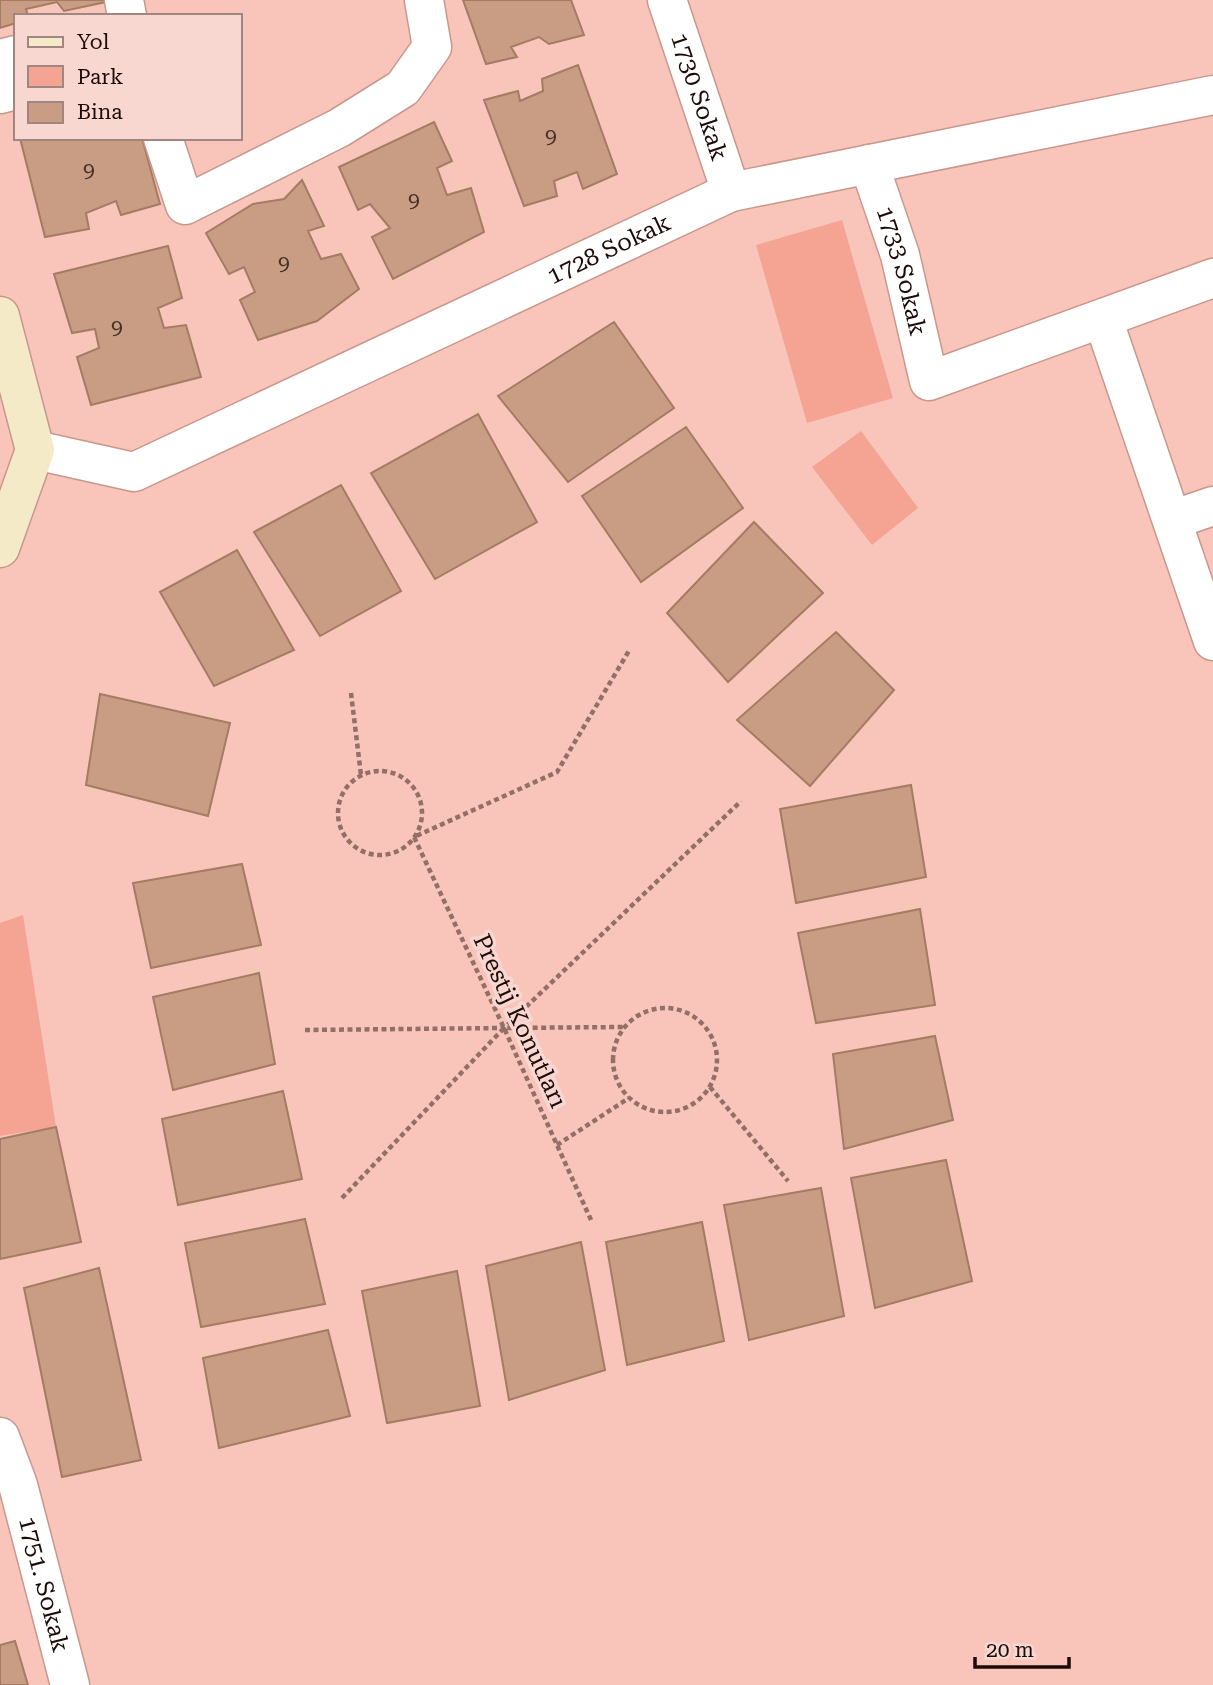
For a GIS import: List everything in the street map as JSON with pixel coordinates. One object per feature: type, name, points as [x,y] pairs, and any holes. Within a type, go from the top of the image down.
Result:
[{"type":"street","points":[[164,140],[185,205],[338,128],[403,88],[432,47],[424,0]]},
{"type":"street","name":"1730 Sokak","points":[[667,0],[731,192]]},
{"type":"street","name":"1728 Sokak","points":[[35,450],[134,472],[731,192],[1213,95]]},
{"type":"street","name":"1733 Sokak","points":[[869,164],[900,255],[929,381],[1103,319]]},
{"type":"street","points":[[1213,278],[1103,319],[1213,641]]},
{"type":"street","points":[[0,316],[35,450],[0,548]]},
{"type":"street","points":[[1172,520],[1213,506]]},
{"type":"street","name":"1751. Sokak","points":[[0,1437],[18,1485],[70,1685]]},
{"type":"path","points":[[414,837],[557,772],[631,649]]},
{"type":"path","points":[[351,693],[361,775]]},
{"type":"path","points":[[374,771],[388,772],[412,785],[419,797],[421,825],[405,848],[378,856],[352,845],[344,835],[338,808],[350,783],[361,775],[374,771]]},
{"type":"path","points":[[342,1198],[505,1028],[741,801]]},
{"type":"path","name":"Prestij Konutları","points":[[414,837],[505,1028],[590,1220]]},
{"type":"path","points":[[670,1008],[687,1012],[701,1023],[712,1037],[717,1053],[716,1071],[710,1087],[692,1105],[668,1113],[650,1111],[622,1092],[612,1059],[615,1042],[624,1027],[637,1015],[653,1009],[670,1008]]},
{"type":"path","points":[[305,1030],[624,1027]]},
{"type":"path","points":[[710,1087],[788,1181]]},
{"type":"path","points":[[557,1145],[629,1098]]},
{"type":"green space","points":[[842,220],[893,398],[807,423],[756,245]]},
{"type":"green space","points":[[861,431],[918,508],[872,545],[812,467]]},
{"type":"green space","points":[[23,915],[56,1127],[0,1136],[0,923]]},
{"type":"building","points":[[0,0],[106,2],[64,11],[57,2],[26,9],[27,14],[14,14],[14,24],[0,28]]},
{"type":"building","points":[[463,0],[571,0],[584,35],[549,44],[539,37],[511,47],[517,57],[486,64]]},
{"type":"building","points":[[578,65],[617,174],[583,189],[577,172],[554,181],[557,196],[524,206],[484,100],[518,91],[520,101],[543,91],[542,79]]},
{"type":"building","points":[[434,122],[452,161],[437,168],[447,195],[471,188],[484,232],[393,279],[372,237],[390,228],[370,204],[358,210],[339,167]]},
{"type":"building","points":[[21,140],[143,140],[160,204],[121,215],[116,201],[86,213],[89,229],[45,237]]},
{"type":"building","points":[[302,180],[324,226],[308,231],[321,259],[341,254],[359,289],[317,321],[258,340],[240,300],[255,292],[244,267],[229,274],[206,233],[253,204],[284,199]]},
{"type":"building","points":[[168,246],[182,298],[158,308],[164,328],[186,325],[201,377],[91,405],[77,357],[99,348],[95,329],[72,333],[54,274]]},
{"type":"building","points":[[614,322],[674,408],[568,482],[498,396]]},
{"type":"building","points":[[478,414],[537,522],[435,579],[371,473]]},
{"type":"building","points":[[686,427],[743,508],[641,582],[582,496]]},
{"type":"building","points":[[341,485],[401,591],[320,636],[254,532]]},
{"type":"building","points":[[754,522],[823,593],[728,682],[667,613]]},
{"type":"building","points":[[237,550],[294,650],[214,686],[160,592]]},
{"type":"building","points":[[836,632],[894,690],[810,786],[737,720]]},
{"type":"building","points":[[100,694],[230,723],[208,816],[86,785]]},
{"type":"building","points":[[911,785],[926,877],[796,903],[780,809]]},
{"type":"building","points":[[242,864],[261,945],[151,968],[133,883]]},
{"type":"building","points":[[920,909],[935,1005],[816,1023],[798,933]]},
{"type":"building","points":[[259,973],[275,1064],[173,1090],[153,997]]},
{"type":"building","points":[[935,1036],[953,1120],[844,1149],[833,1054]]},
{"type":"building","points":[[283,1091],[302,1179],[178,1205],[162,1119]]},
{"type":"building","points":[[56,1127],[81,1242],[0,1259],[0,1139]]},
{"type":"building","points":[[946,1160],[972,1281],[875,1308],[851,1178]]},
{"type":"building","points":[[821,1188],[844,1316],[749,1340],[724,1205]]},
{"type":"building","points":[[305,1219],[325,1304],[201,1327],[185,1243]]},
{"type":"building","points":[[702,1222],[724,1341],[627,1365],[606,1242]]},
{"type":"building","points":[[581,1242],[605,1370],[509,1400],[486,1266]]},
{"type":"building","points":[[99,1268],[141,1460],[62,1477],[24,1288]]},
{"type":"building","points":[[457,1271],[480,1406],[387,1423],[362,1291]]},
{"type":"building","points":[[328,1330],[350,1416],[219,1448],[203,1358]]},
{"type":"building","points":[[15,1641],[28,1685],[0,1685],[0,1645]]}]
